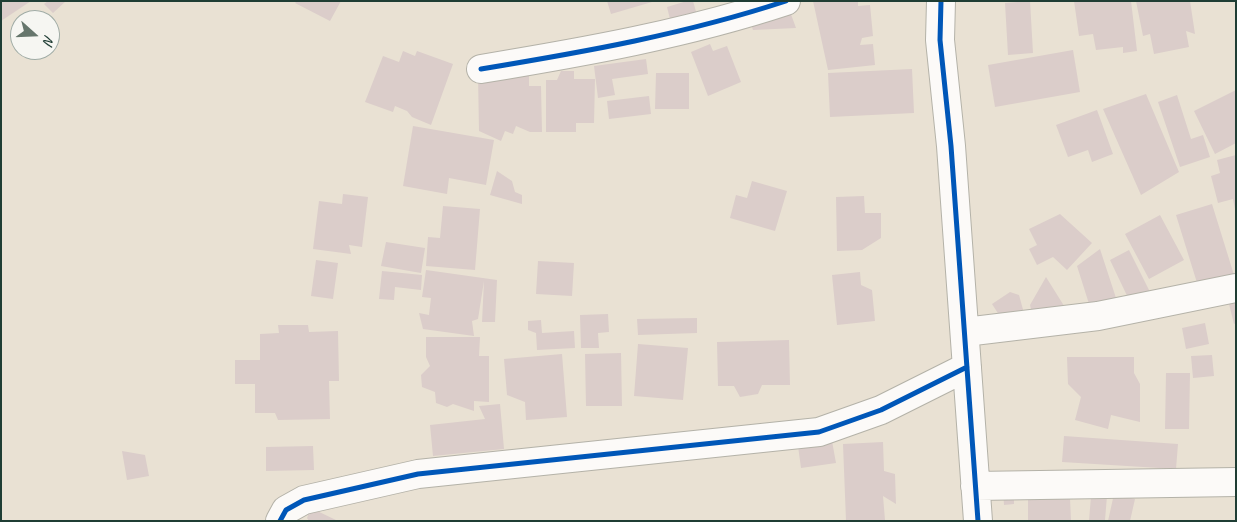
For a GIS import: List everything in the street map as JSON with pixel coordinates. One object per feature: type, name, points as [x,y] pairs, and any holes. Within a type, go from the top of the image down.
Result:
[{"type":"street","points":[[481,69],[629,43],[685,31],[786,1]]},
{"type":"street","points":[[941,1],[940,40],[951,146],[978,521]]},
{"type":"street","points":[[964,332],[1098,316],[1236,288]]},
{"type":"street","points":[[280,521],[286,510],[304,500],[418,474],[819,432],[881,410],[967,367]]},
{"type":"street","points":[[975,486],[1236,482]]},
{"type":"building","points":[[1,1],[31,1],[18,10],[10,10],[10,15],[1,21]]},
{"type":"building","points":[[48,1],[66,1],[56,10],[50,10],[44,4]]},
{"type":"building","points":[[297,1],[341,1],[330,21],[295,3]]},
{"type":"building","points":[[607,1],[652,1],[652,2],[611,14]]},
{"type":"building","points":[[693,1],[697,15],[671,23],[667,7]]},
{"type":"building","points":[[813,1],[858,1],[858,6],[870,5],[873,36],[862,38],[860,45],[873,44],[875,65],[828,70]]},
{"type":"building","points":[[1030,1],[1033,53],[1008,55],[1005,3]]},
{"type":"building","points":[[1074,1],[1131,1],[1137,51],[1123,53],[1123,47],[1096,50],[1093,34],[1079,36]]},
{"type":"building","points":[[1136,1],[1190,1],[1195,34],[1186,31],[1189,47],[1154,54],[1150,34],[1143,36]]},
{"type":"building","points":[[788,6],[796,28],[753,30],[750,22]]},
{"type":"building","points":[[710,44],[713,51],[727,46],[741,82],[708,96],[691,52]]},
{"type":"building","points":[[1073,50],[1080,92],[995,107],[988,65]]},
{"type":"building","points":[[403,51],[415,56],[417,51],[453,64],[431,125],[412,117],[407,111],[395,106],[393,112],[365,102],[383,56],[399,62]]},
{"type":"building","points":[[646,59],[648,74],[612,79],[615,95],[598,98],[594,66]]},
{"type":"building","points":[[912,69],[914,113],[830,117],[828,73]]},
{"type":"building","points":[[561,71],[574,71],[574,79],[595,79],[594,123],[576,123],[576,132],[546,132],[546,80],[557,80]]},
{"type":"building","points":[[529,72],[529,86],[541,86],[542,132],[530,132],[516,126],[513,134],[505,131],[501,141],[479,131],[478,74]]},
{"type":"building","points":[[656,73],[689,73],[689,109],[655,109]]},
{"type":"building","points":[[1236,90],[1236,143],[1215,154],[1194,111]]},
{"type":"building","points":[[1146,94],[1179,172],[1141,195],[1103,109]]},
{"type":"building","points":[[1177,95],[1191,139],[1203,135],[1210,157],[1180,167],[1158,102]]},
{"type":"building","points":[[649,96],[651,114],[609,119],[607,101]]},
{"type":"building","points":[[1097,110],[1113,154],[1092,162],[1088,150],[1068,157],[1056,125]]},
{"type":"building","points":[[413,126],[494,140],[486,185],[449,178],[447,194],[403,186]]},
{"type":"building","points":[[1236,155],[1235,209],[1233,199],[1218,203],[1211,176],[1220,173],[1217,160]]},
{"type":"building","points":[[497,171],[512,181],[515,192],[522,195],[522,204],[490,195]]},
{"type":"building","points":[[752,181],[787,191],[775,231],[730,218],[736,195],[747,198]]},
{"type":"building","points":[[343,194],[368,197],[362,247],[349,245],[351,254],[313,249],[319,201],[342,204]]},
{"type":"building","points":[[864,196],[865,213],[881,213],[881,238],[862,250],[837,251],[836,197]]},
{"type":"building","points":[[1212,204],[1234,275],[1198,286],[1176,215]]},
{"type":"building","points":[[443,206],[480,209],[475,270],[426,266],[428,237],[440,238]]},
{"type":"building","points":[[1060,214],[1092,243],[1067,270],[1053,257],[1037,265],[1029,249],[1037,245],[1029,229]]},
{"type":"building","points":[[1160,215],[1184,260],[1149,279],[1125,234]]},
{"type":"building","points":[[386,242],[425,248],[421,273],[381,266]]},
{"type":"building","points":[[1100,249],[1116,298],[1090,307],[1077,266]]},
{"type":"building","points":[[1129,250],[1151,294],[1131,304],[1110,260]]},
{"type":"building","points":[[316,260],[338,263],[333,299],[311,296]]},
{"type":"building","points":[[538,261],[574,263],[572,296],[536,294]]},
{"type":"building","points":[[426,270],[497,280],[495,322],[482,322],[484,281],[478,319],[472,321],[474,336],[423,329],[419,313],[429,315],[431,298],[422,297]]},
{"type":"building","points":[[382,271],[422,275],[421,290],[395,287],[394,300],[379,299]]},
{"type":"building","points":[[860,272],[861,285],[872,290],[875,321],[837,325],[832,275]]},
{"type":"building","points":[[1046,277],[1066,309],[1033,317],[1030,305]]},
{"type":"building","points":[[1010,292],[1019,295],[1027,324],[1003,321],[992,304]]},
{"type":"building","points":[[1236,302],[1236,323],[1234,324],[1229,304]]},
{"type":"building","points":[[608,314],[609,332],[598,333],[599,348],[581,348],[580,315]]},
{"type":"building","points":[[697,318],[697,333],[638,335],[637,319]]},
{"type":"building","points":[[541,320],[542,333],[574,331],[575,348],[537,350],[536,333],[528,330],[528,321]]},
{"type":"building","points":[[1205,323],[1209,344],[1186,349],[1182,328]]},
{"type":"building","points":[[278,325],[308,325],[309,332],[338,331],[339,381],[329,381],[330,419],[278,420],[275,413],[255,413],[255,384],[235,384],[235,360],[260,360],[260,334],[279,333]]},
{"type":"building","points":[[426,337],[480,337],[479,356],[489,356],[489,402],[474,401],[474,411],[453,404],[447,407],[436,403],[435,392],[422,387],[421,375],[430,366],[426,357]]},
{"type":"building","points":[[789,340],[790,385],[762,385],[758,394],[740,397],[734,386],[718,386],[717,342]]},
{"type":"building","points":[[638,344],[688,348],[683,400],[634,396]]},
{"type":"building","points":[[621,353],[622,406],[586,406],[585,354]]},
{"type":"building","points":[[562,354],[567,417],[526,420],[525,402],[507,395],[504,359]]},
{"type":"building","points":[[1212,355],[1214,376],[1193,378],[1191,356]]},
{"type":"building","points":[[1067,357],[1134,357],[1134,373],[1140,384],[1140,422],[1111,415],[1108,429],[1075,420],[1081,397],[1068,384]]},
{"type":"building","points":[[1166,373],[1190,373],[1189,429],[1165,429]]},
{"type":"building","points":[[500,404],[504,449],[433,456],[430,425],[485,419],[479,406]]},
{"type":"building","points":[[1064,436],[1178,444],[1176,469],[1062,462]]},
{"type":"building","points":[[832,441],[836,463],[801,468],[798,446]]},
{"type":"building","points":[[883,442],[884,471],[895,474],[896,504],[883,496],[885,520],[846,521],[843,444]]},
{"type":"building","points":[[313,446],[314,470],[266,471],[266,447]]},
{"type":"building","points":[[122,451],[145,455],[149,476],[127,480]]},
{"type":"building","points":[[1003,491],[1014,491],[1014,504],[1004,505]]},
{"type":"building","points":[[1114,494],[1135,499],[1130,521],[1108,521]]},
{"type":"building","points":[[1091,496],[1107,496],[1105,520],[1089,521]]},
{"type":"building","points":[[1070,498],[1071,521],[1028,521],[1028,499]]},
{"type":"building","points":[[311,508],[338,521],[309,521],[307,518]]},
{"type":"cycle path","points":[[481,69],[596,49],[673,33],[786,1]]},
{"type":"cycle path","points":[[941,1],[940,40],[951,146],[978,521]]},
{"type":"cycle path","points":[[280,521],[286,510],[304,500],[418,474],[819,432],[881,410],[967,367]]}]
